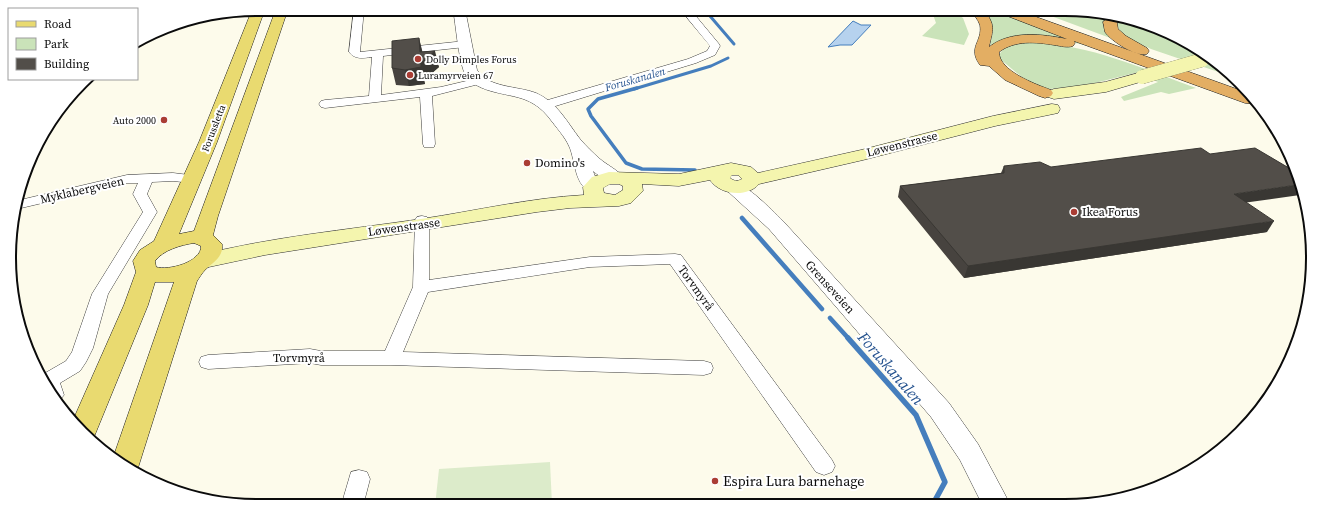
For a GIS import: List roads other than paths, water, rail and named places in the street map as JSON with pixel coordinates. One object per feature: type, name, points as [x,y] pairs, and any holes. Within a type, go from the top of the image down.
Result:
[{"type":"highway","points":[[982,16],[988,28],[981,49],[982,59],[988,67],[999,76],[1053,102]]},
{"type":"highway","points":[[1021,16],[1246,98]]},
{"type":"highway","points":[[1041,16],[1233,85]]},
{"type":"highway","points":[[1112,21],[1110,22],[1111,30],[1121,39],[1156,58]]},
{"type":"highway","points":[[1053,102],[1002,71],[992,62],[990,56],[992,51],[997,46],[1009,42],[1045,40],[1070,44],[1135,59]]},
{"type":"main road","name":"Forussletta","points":[[163,245],[199,163],[256,16]]},
{"type":"main road","points":[[127,460],[186,279],[203,252],[208,216],[279,16]]},
{"type":"main road","name":"Løwenstrasse","points":[[727,181],[731,169],[748,178],[802,162],[873,147],[1021,107],[1053,102],[1203,60]]},
{"type":"main road","points":[[597,191],[604,179],[618,178],[727,181]]},
{"type":"main road","points":[[618,178],[632,184],[633,192],[630,195]]},
{"type":"main road","points":[[630,195],[644,190],[727,181]]},
{"type":"main road","name":"Løwenstrasse","points":[[203,252],[265,248],[422,222],[544,205],[597,191],[620,200],[630,195]]},
{"type":"main road","points":[[184,238],[203,252],[185,271],[168,275],[154,275],[147,272],[144,267],[144,262],[154,250],[163,245],[184,238]]},
{"type":"main road","points":[[85,426],[136,305],[147,272]]},
{"type":"street","points":[[358,16],[354,52],[358,54],[466,44]]},
{"type":"street","points":[[460,16],[472,74],[479,81],[529,96],[545,105],[576,144],[599,168],[618,178]]},
{"type":"street","points":[[545,105],[692,61],[711,53],[715,46],[691,16]]},
{"type":"street","points":[[375,98],[378,53]]},
{"type":"street","points":[[325,104],[426,94],[460,87],[479,81]]},
{"type":"street","points":[[426,94],[429,144]]},
{"type":"street","points":[[360,110],[407,104]]},
{"type":"street","points":[[576,144],[588,181],[597,191]]},
{"type":"street","name":"Myklabergveien","points":[[146,179],[199,163]]},
{"type":"street","name":"Myklabergveien","points":[[22,205],[127,179],[173,177],[192,179]]},
{"type":"street","name":"Grenseveien","points":[[748,178],[776,225]]},
{"type":"street","points":[[52,384],[72,366],[79,357],[84,348],[100,294],[148,217],[150,212],[149,206],[141,198],[140,194],[146,179]]},
{"type":"street","name":"Grenseveien","points":[[727,181],[776,225],[940,410],[969,452],[993,499]]},
{"type":"street","points":[[391,358],[421,287],[422,222]]},
{"type":"street","name":"Torvmyrå","points":[[421,287],[590,262],[674,259],[824,466]]},
{"type":"street","name":"Torvmyrå","points":[[208,362],[310,356],[333,358],[391,358],[704,368]]},
{"type":"street","points":[[354,499],[359,479]]},
{"type":"water","points":[[853,21],[861,25],[871,25],[852,45],[828,47]]},
{"type":"waterway","name":"Foruskanalen","points":[[710,16],[734,44]]},
{"type":"waterway","name":"Foruskanalen","points":[[634,89],[711,66],[728,58]]},
{"type":"waterway","name":"Foruskanalen","points":[[637,88],[598,99],[588,109],[591,116],[626,163],[642,169],[695,170]]},
{"type":"waterway","name":"Foruskanalen","points":[[742,218],[822,309]]},
{"type":"waterway","name":"Foruskanalen","points":[[830,318],[849,339]]},
{"type":"waterway","name":"Foruskanalen","points":[[848,338],[916,415],[945,482],[936,499]]},
{"type":"place","name":"Dolly Dimples Forus","points":[[418,59]]},
{"type":"place","name":"Luramyrveien 67","points":[[410,75]]},
{"type":"place","name":"Auto 2000","points":[[164,120]]},
{"type":"place","name":"Domino's","points":[[527,163]]},
{"type":"place","name":"Ikea Forus","points":[[1074,212]]},
{"type":"place","name":"Espira Lura barnehage","points":[[715,481]]}]
